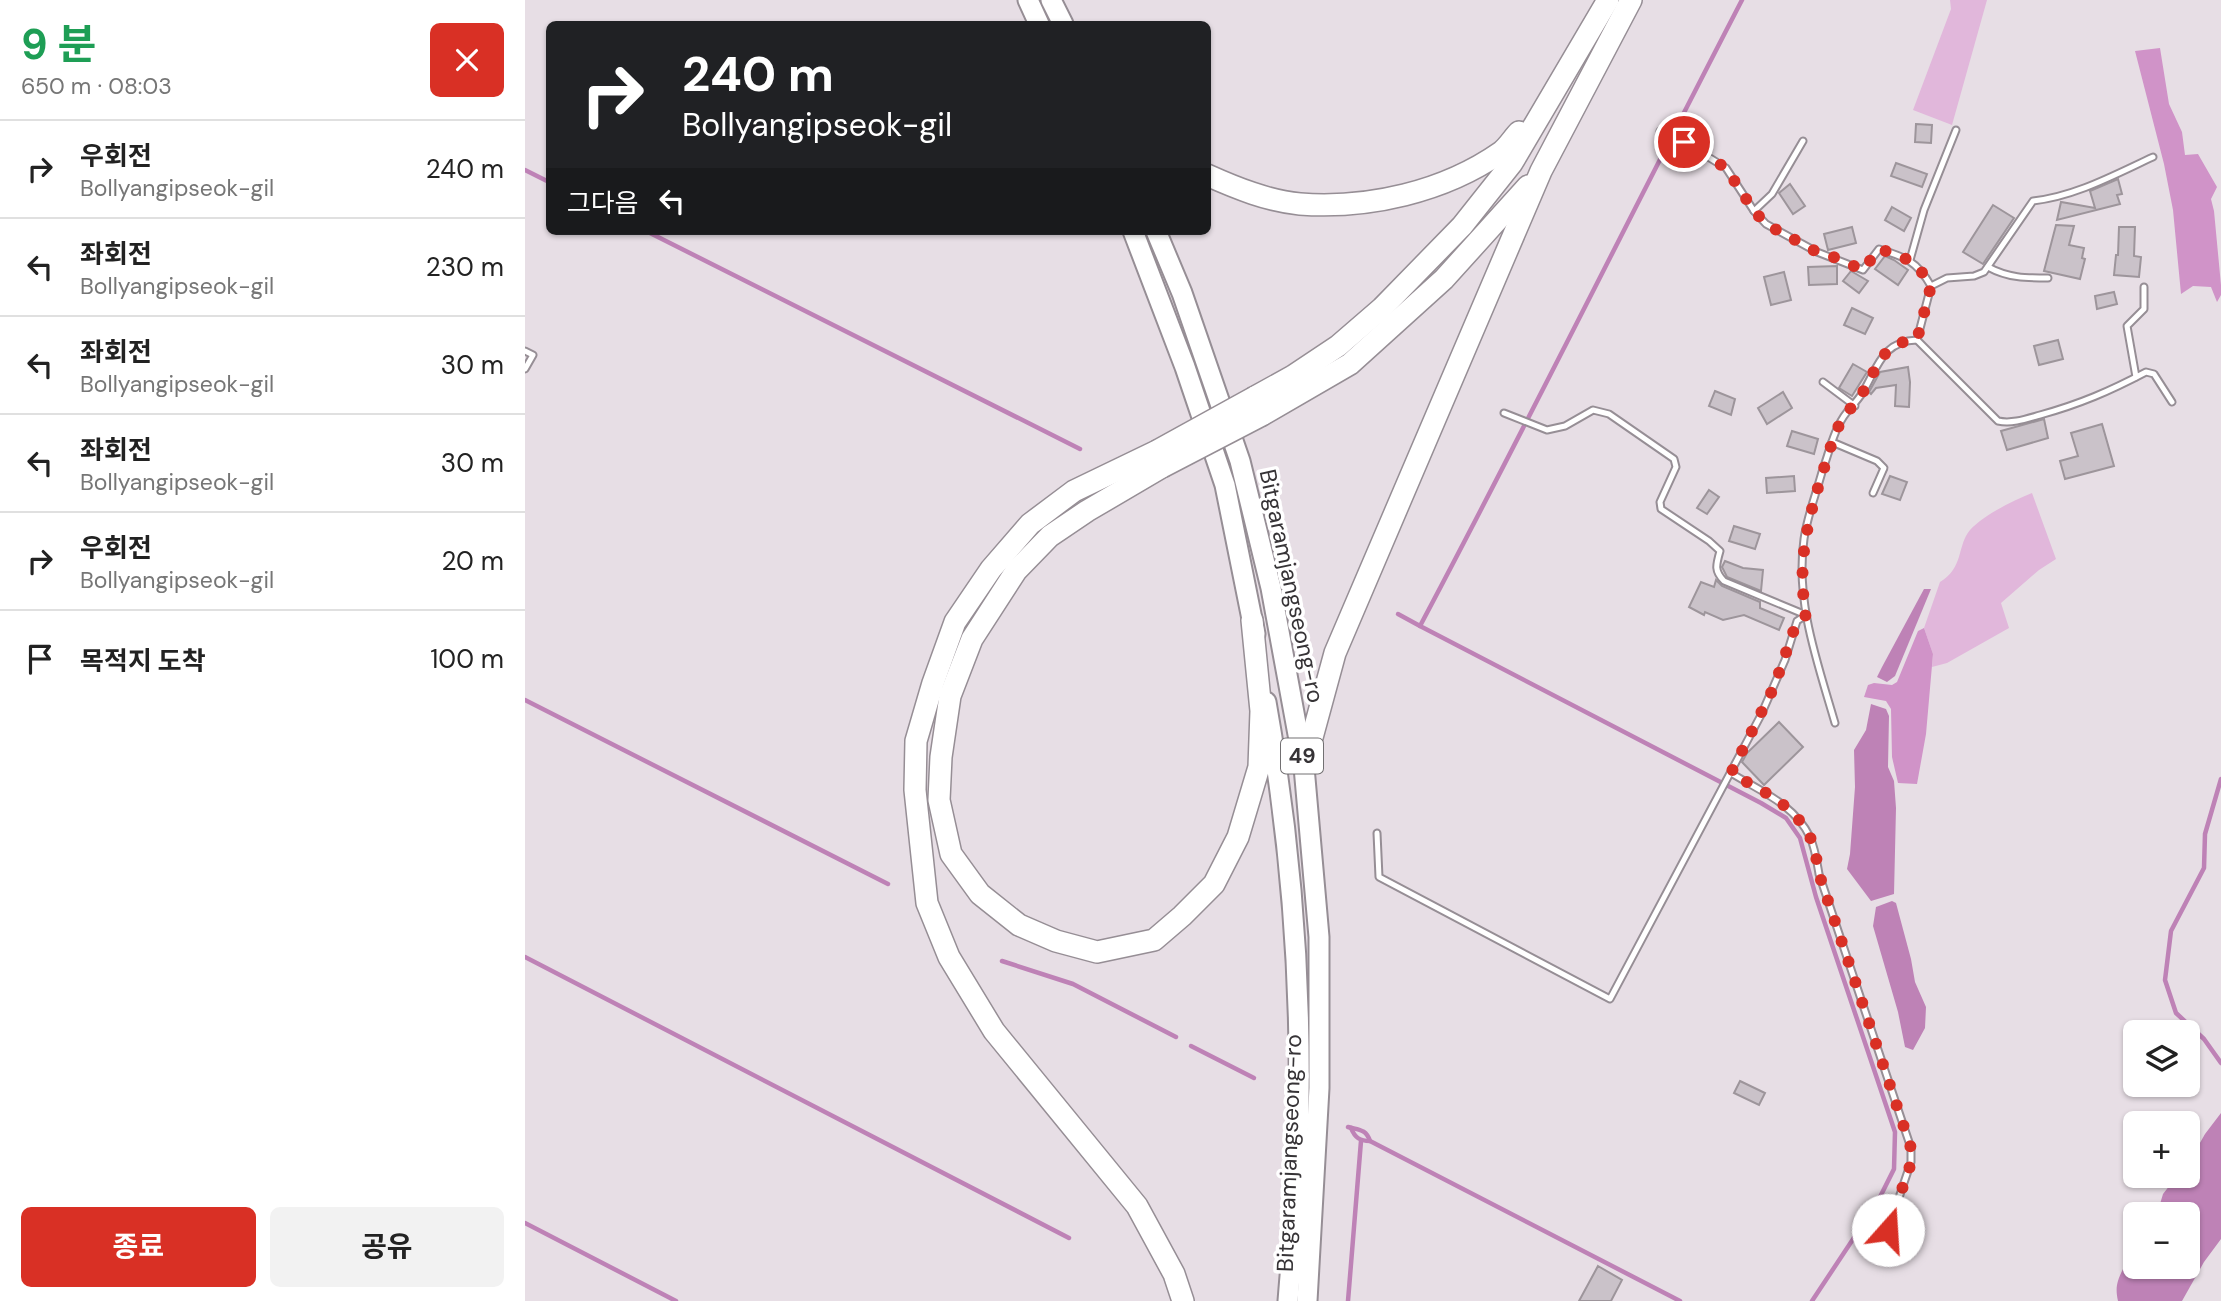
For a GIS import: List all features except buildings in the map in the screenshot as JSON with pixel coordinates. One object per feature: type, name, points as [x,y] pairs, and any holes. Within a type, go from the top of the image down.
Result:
[{"type":"highway","points":[[1028,0],[1038,21]]},
{"type":"highway","points":[[1051,0],[1062,21]]},
{"type":"highway","points":[[1259,406],[1293,376],[1338,346],[1382,308],[1462,226],[1512,163],[1608,0]]},
{"type":"highway","points":[[1304,767],[1335,653],[1541,171],[1631,0]]},
{"type":"highway","points":[[1211,177],[1258,195],[1299,204],[1359,204],[1443,184],[1502,151],[1553,94]]},
{"type":"highway","points":[[1183,1301],[1174,1274],[1137,1206],[994,1031],[949,957],[927,903],[915,790],[916,741],[933,683],[955,622],[991,569],[1030,524],[1074,491],[1159,459],[1259,406],[1350,364],[1444,279],[1541,171]]},
{"type":"highway","name":"Bitgaramjangseong-ro","points":[[1135,235],[1185,367],[1225,485],[1252,620],[1280,784],[1293,909],[1299,1147],[1288,1301]]},
{"type":"highway","name":"Bitgaramjangseong-ro","points":[[1158,235],[1182,293],[1240,461],[1271,588],[1304,767],[1319,937],[1319,1088],[1307,1301]]},
{"type":"highway","points":[[1159,459],[1050,536],[1016,571],[972,639],[950,695],[941,757],[939,800],[951,854],[980,894],[1019,925],[1056,941],[1097,952],[1154,940],[1214,884],[1238,837],[1259,767],[1261,710],[1252,620]]},
{"type":"lane","points":[[1910,260],[1924,210],[1955,130]]},
{"type":"lane","points":[[1663,132],[1726,168],[1754,211],[1766,224],[1817,252],[1863,270],[1879,249],[1910,260],[1922,270],[1931,286],[1917,340]]},
{"type":"lane","points":[[1754,211],[1772,194],[1803,141]]},
{"type":"lane","points":[[1931,286],[1947,278],[1974,276],[1984,272],[2033,201],[2080,190],[2153,158]]},
{"type":"lane","points":[[1988,267],[2014,277],[2049,278]]},
{"type":"lane","points":[[2136,377],[2127,326],[2144,309],[2144,286]]},
{"type":"lane","points":[[1835,723],[1806,615],[1802,575],[1804,538],[1832,442],[1847,413],[1855,406],[1885,353],[1893,345],[1904,340],[1917,340],[1998,421],[2017,421],[2077,405],[2146,372],[2154,374],[2172,402]]},
{"type":"lane","points":[[525,351],[533,355],[525,369]]},
{"type":"lane","points":[[1823,382],[1855,406]]},
{"type":"lane","points":[[1504,412],[1547,430],[1565,426],[1593,410],[1609,414],[1674,459],[1676,467],[1660,502],[1661,509],[1720,551],[1716,566],[1717,575],[1724,581],[1806,615]]},
{"type":"lane","points":[[1832,442],[1877,461],[1884,468],[1873,493]]},
{"type":"lane","points":[[1377,833],[1379,877],[1610,999],[1774,687],[1797,621],[1806,615]]},
{"type":"lane","points":[[1731,773],[1786,805],[1801,821],[1811,839],[1819,874],[1911,1148],[1911,1163],[1888,1230]]},
{"type":"shaded area","points":[[1950,0],[1987,0],[1952,125],[1913,110],[1951,9]]},
{"type":"shaded area","points":[[2160,48],[2169,104],[2182,132],[2185,155],[2198,154],[2217,187],[2211,199],[2221,285],[2221,295],[2217,302],[2211,287],[2193,286],[2181,294],[2173,210],[2135,51]]},
{"type":"shaded area","points":[[2032,493],[2056,559],[2001,603],[2009,628],[1947,663],[1932,667],[1933,654],[1924,628],[1940,582],[1957,563],[1966,536],[1990,514]]},
{"type":"shaded area","points":[[1924,589],[1931,589],[1895,676],[1887,682],[1877,677]]},
{"type":"shaded area","points":[[1924,628],[1933,654],[1926,734],[1917,784],[1898,783],[1892,757],[1891,709],[1886,701],[1864,697],[1868,685],[1892,685],[1897,682],[1918,631]]},
{"type":"shaded area","points":[[1871,704],[1886,709],[1889,716],[1888,767],[1894,781],[1896,808],[1894,894],[1871,901],[1847,869],[1855,787],[1854,750],[1866,730]]},
{"type":"shaded area","points":[[1892,901],[1896,903],[1915,982],[1926,1007],[1925,1028],[1913,1050],[1905,1047],[1898,1012],[1873,926],[1876,907]]},
{"type":"shaded area","points":[[2221,1113],[2221,1239],[2200,1269],[2200,1202],[2161,1202],[2168,1188],[2200,1188],[2200,1143]]},
{"type":"shaded area","points":[[2123,1269],[2123,1279],[2194,1279],[2182,1301],[2118,1301],[2117,1288]]},
{"type":"waterway","points":[[1742,0],[1420,626],[1761,803],[1786,818],[1800,838],[1816,897],[1895,1132],[1894,1169],[1877,1203],[1812,1301]]},
{"type":"waterway","points":[[525,170],[546,180]]},
{"type":"waterway","points":[[654,235],[1080,449]]},
{"type":"waterway","points":[[1398,614],[1420,626]]},
{"type":"waterway","points":[[525,700],[888,884]]},
{"type":"waterway","points":[[2221,779],[2205,834],[2204,868],[2171,931],[2165,980],[2176,1013],[2204,1039],[2221,1063]]},
{"type":"waterway","points":[[525,957],[1069,1238]]},
{"type":"waterway","points":[[1002,961],[1073,984],[1176,1037]]},
{"type":"waterway","points":[[1191,1046],[1254,1078]]},
{"type":"waterway","points":[[1348,1127],[1362,1131],[1370,1141],[1680,1301]]},
{"type":"waterway","points":[[1351,1128],[1358,1138],[1370,1141]]},
{"type":"waterway","points":[[1348,1301],[1361,1141]]},
{"type":"waterway","points":[[525,1223],[676,1301]]},
{"type":"route","points":[[1684,142],[1726,168],[1754,211],[1766,224],[1817,252],[1863,270],[1879,249],[1888,251],[1910,260],[1922,270],[1931,286],[1917,340],[1904,340],[1885,353],[1832,442],[1804,538],[1802,575],[1806,615],[1797,621],[1774,687],[1731,773],[1786,805],[1801,821],[1811,839],[1819,874],[1911,1148],[1911,1163],[1888,1230]]}]
